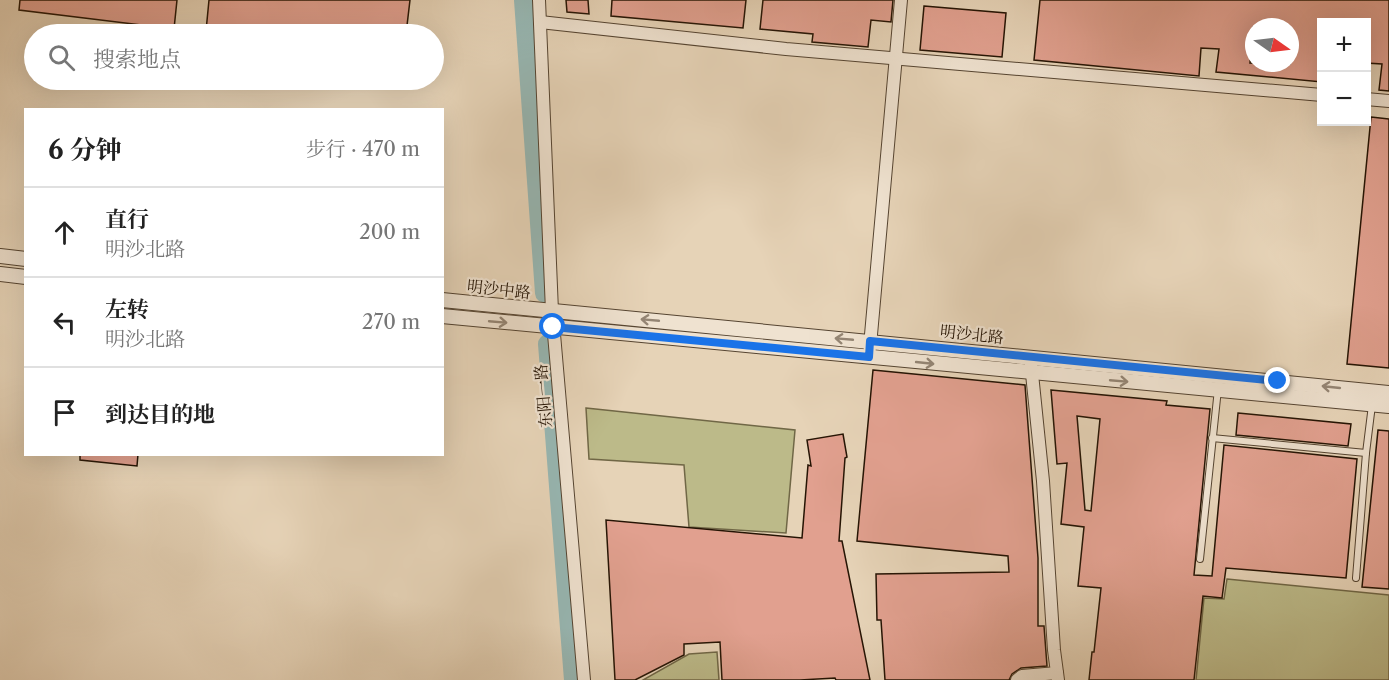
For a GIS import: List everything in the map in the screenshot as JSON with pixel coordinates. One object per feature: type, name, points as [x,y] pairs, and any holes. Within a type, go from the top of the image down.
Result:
[{"type":"street","name":"东阳一路","points":[[539,0],[553,327],[584,680]]},
{"type":"street","points":[[869,357],[901,0]]},
{"type":"street","points":[[540,22],[896,59],[1317,95]]},
{"type":"street","points":[[1371,99],[1389,101]]},
{"type":"street","points":[[0,256],[24,259]]},
{"type":"street","points":[[0,274],[24,277]]},
{"type":"street","name":"明沙中路","points":[[444,300],[552,311]]},
{"type":"street","name":"明沙北路","points":[[552,311],[1389,393]]},
{"type":"street","name":"明沙中路","points":[[444,316],[553,327]]},
{"type":"street","name":"明沙北路","points":[[553,327],[1389,406]]},
{"type":"street","points":[[1017,680],[1022,676],[1058,677],[1043,481],[1030,357]]},
{"type":"lane","points":[[1200,559],[1218,389]]},
{"type":"lane","points":[[1356,578],[1372,404]]},
{"type":"lane","points":[[1212,438],[1366,453]]},
{"type":"shaded area","points":[[586,408],[795,430],[786,533],[689,527],[684,465],[589,459]]},
{"type":"shaded area","points":[[1227,579],[1389,595],[1389,680],[1196,680],[1204,598],[1224,599]]},
{"type":"shaded area","points":[[717,652],[719,680],[643,680],[689,654]]},
{"type":"building","points":[[20,0],[177,0],[175,24],[133,24],[19,10]]},
{"type":"building","points":[[209,0],[410,0],[407,24],[207,24]]},
{"type":"building","points":[[566,0],[588,0],[589,14],[567,12]]},
{"type":"building","points":[[612,0],[746,0],[743,28],[611,16]]},
{"type":"building","points":[[763,0],[893,0],[891,22],[871,20],[868,47],[812,42],[813,34],[760,29]]},
{"type":"building","points":[[1040,0],[1389,0],[1389,91],[1379,90],[1382,64],[1371,63],[1371,18],[1317,18],[1317,82],[1216,72],[1219,49],[1201,48],[1199,76],[1034,60]]},
{"type":"building","points":[[924,6],[1006,13],[1002,57],[920,50]]},
{"type":"building","points":[[1371,117],[1389,119],[1389,368],[1347,364]]},
{"type":"building","points":[[873,370],[1025,385],[1038,558],[1038,626],[1044,626],[1047,666],[1021,668],[1012,674],[1009,680],[885,680],[881,620],[877,620],[876,574],[1009,572],[1008,556],[857,541]]},
{"type":"building","points":[[1051,390],[1167,401],[1166,405],[1210,409],[1194,575],[1212,576],[1224,445],[1357,459],[1346,578],[1226,568],[1222,598],[1203,596],[1194,680],[1089,680],[1101,588],[1078,586],[1084,527],[1061,524],[1067,463],[1057,464]],"holes":[[[1077,416],[1100,419],[1091,511],[1085,510]]]},
{"type":"building","points":[[1238,413],[1351,424],[1348,446],[1236,435]]},
{"type":"building","points":[[1378,430],[1389,431],[1389,589],[1362,587]]},
{"type":"building","points":[[843,434],[847,457],[845,458],[839,541],[842,541],[870,680],[836,680],[835,678],[722,680],[720,642],[684,644],[684,655],[635,680],[615,680],[606,520],[802,538],[808,465],[811,466],[807,440]]},
{"type":"building","points":[[80,456],[138,456],[137,466],[80,460]]},
{"type":"waterway","points":[[524,0],[545,293]]},
{"type":"waterway","points":[[548,344],[574,680]]},
{"type":"route","points":[[553,327],[869,357],[870,341],[1278,381]]}]
